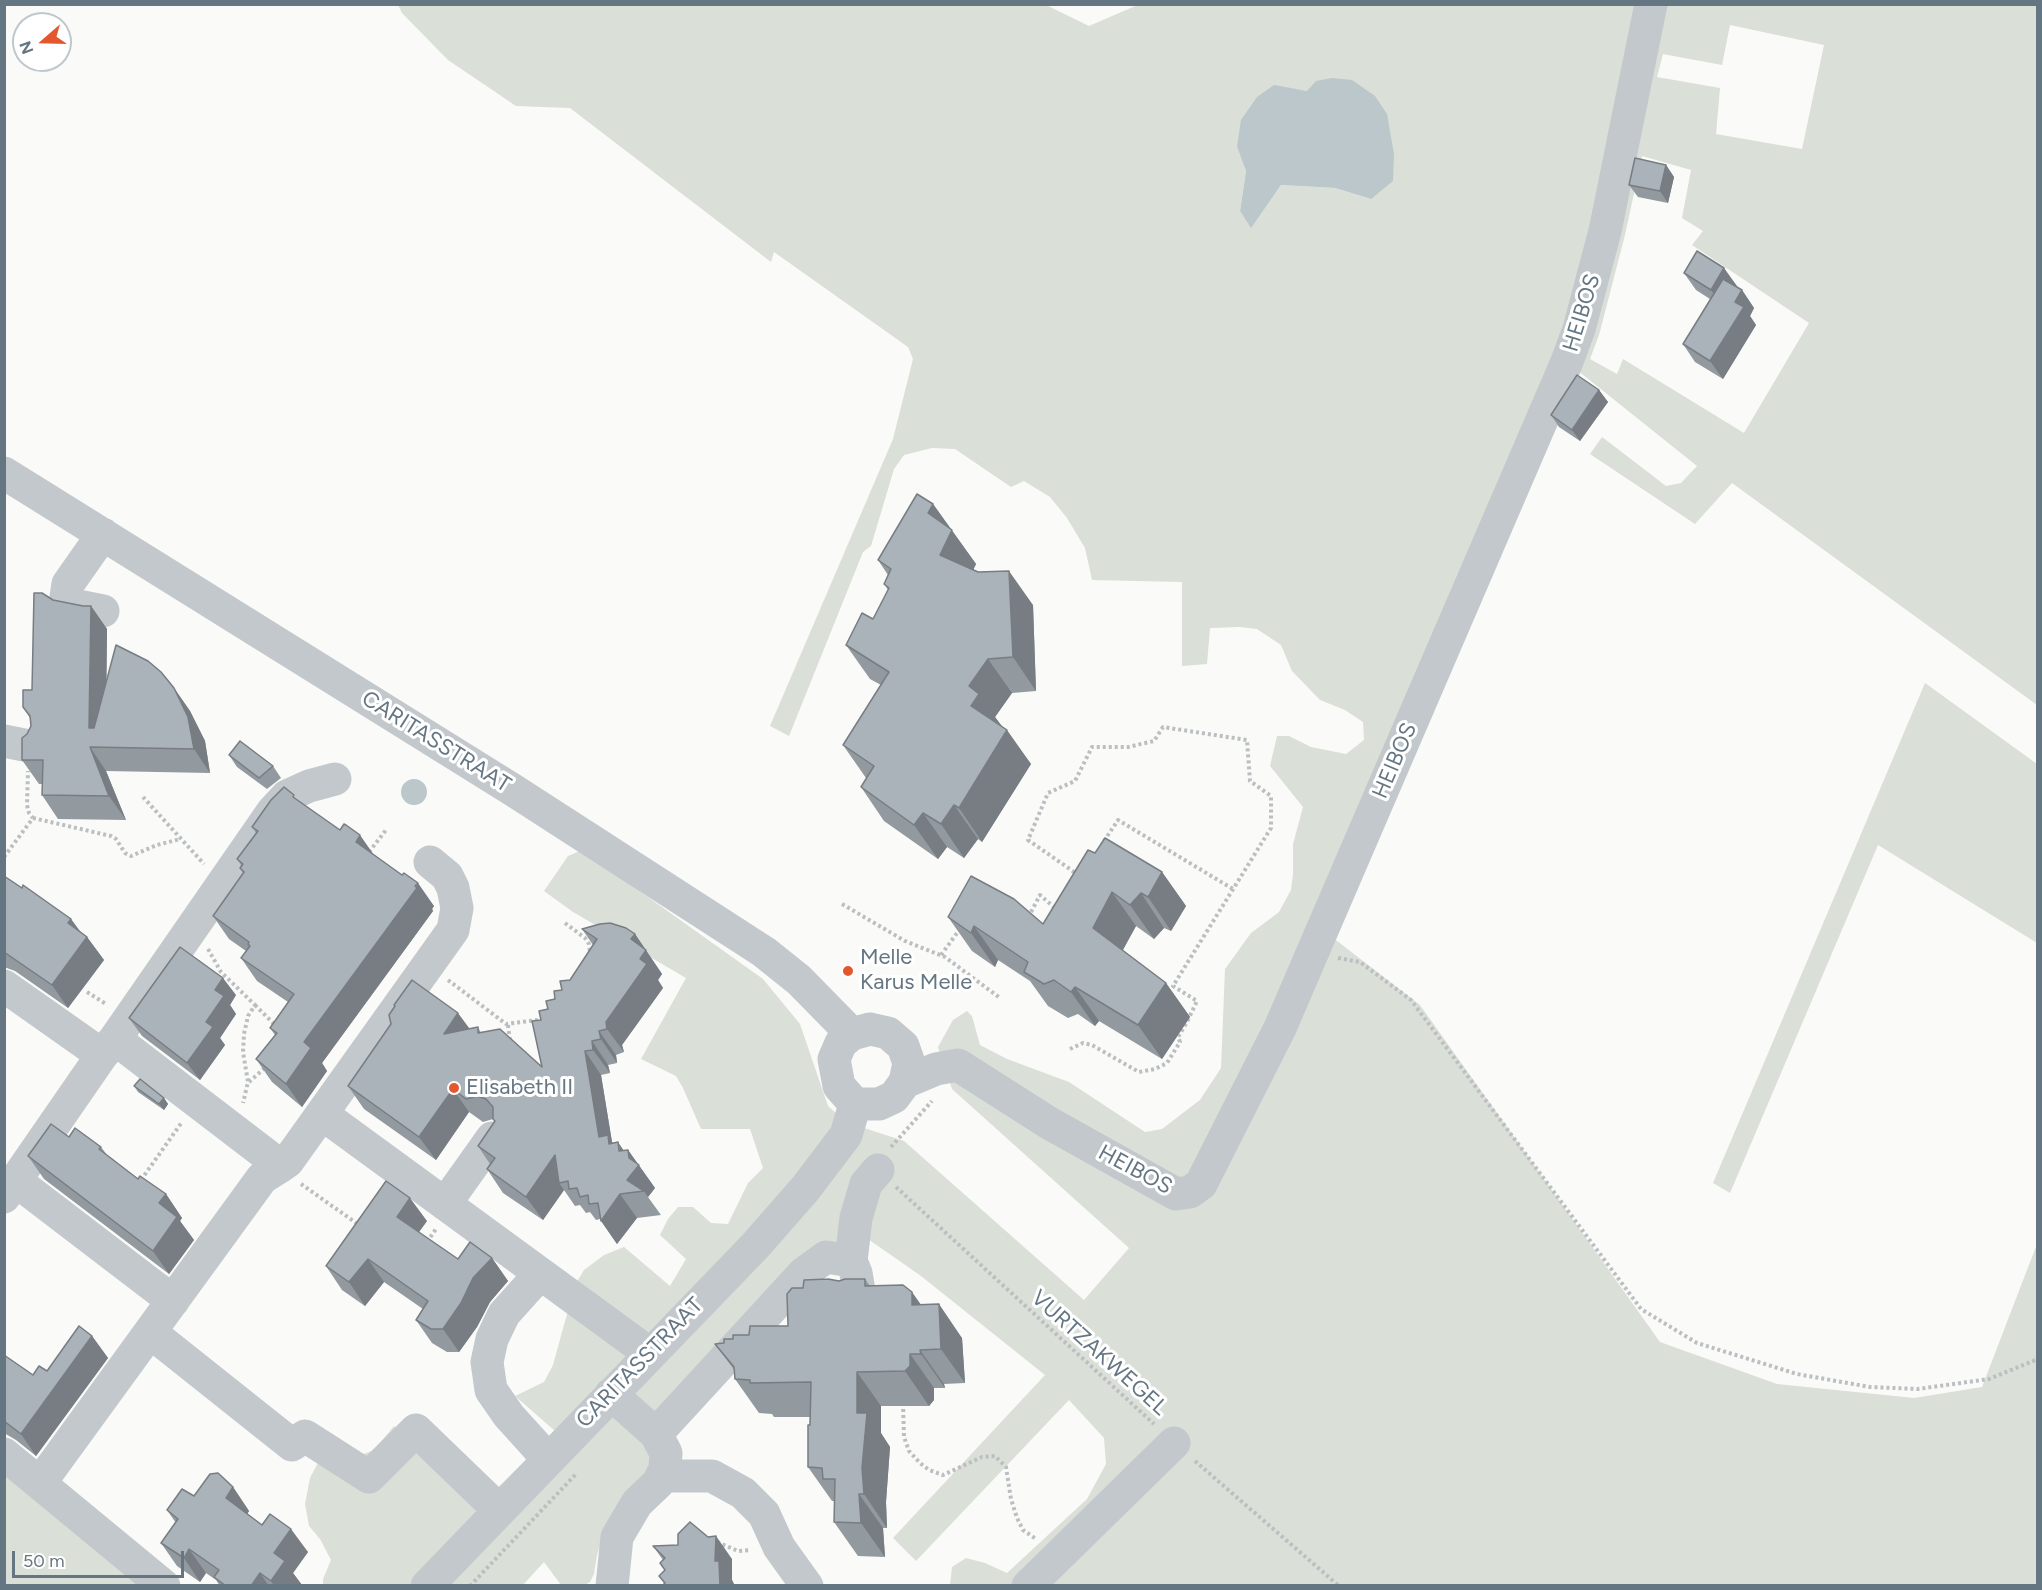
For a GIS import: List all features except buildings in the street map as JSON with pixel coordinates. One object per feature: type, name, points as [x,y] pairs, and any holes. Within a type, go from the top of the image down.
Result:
[{"type":"street","name":"HEIBOS","points":[[905,1082],[936,1070],[958,1065],[1049,1123],[1176,1194],[1190,1192],[1201,1184],[1280,1028],[1566,364],[1579,329],[1605,231],[1651,4]]},
{"type":"street","name":"CARITASSTRAAT","points":[[4,473],[503,784],[764,952],[798,980],[852,1034]]},
{"type":"street","points":[[103,534],[68,584],[66,597],[73,605],[103,611]]},
{"type":"street","points":[[173,1301],[10,1189],[273,811],[287,796],[309,786],[335,779]]},
{"type":"street","points":[[40,1483],[262,1178],[288,1161],[453,930],[457,908],[453,888],[447,876],[430,862]]},
{"type":"street","points":[[4,986],[109,1047],[197,1102],[280,1166]]},
{"type":"street","points":[[870,1029],[888,1033],[903,1046],[909,1063],[905,1082],[894,1097],[879,1104],[855,1104],[838,1086],[834,1059],[841,1043],[852,1034],[870,1029]]},
{"type":"street","name":"CARITASSTRAAT","points":[[427,1586],[754,1246],[805,1189],[846,1135],[855,1104]]},
{"type":"street","points":[[322,1114],[649,1353]]},
{"type":"street","points":[[445,1204],[492,1138]]},
{"type":"street","points":[[860,1297],[856,1272],[851,1261],[856,1218],[866,1184],[878,1170]]},
{"type":"street","points":[[656,1434],[804,1273],[826,1257],[851,1261]]},
{"type":"street","points":[[540,1274],[504,1314],[492,1339],[487,1362],[491,1390],[509,1416],[548,1459]]},
{"type":"street","points":[[150,1332],[292,1444],[305,1436],[369,1477],[416,1430],[499,1510]]},
{"type":"street","points":[[610,1394],[656,1434],[666,1453],[665,1469],[658,1483],[637,1503],[617,1537],[613,1585]]},
{"type":"street","points":[[1028,1586],[1174,1443]]},
{"type":"street","points":[[4,1454],[164,1586]]},
{"type":"street","points":[[662,1476],[712,1476],[743,1493],[764,1514],[776,1540],[807,1586]]},
{"type":"path","points":[[1070,1049],[1083,1043],[1092,1045],[1139,1072],[1155,1069],[1167,1063],[1180,1042],[1178,1037],[1197,1001],[1173,986],[1270,828],[1271,796],[1250,781],[1247,740],[1163,727],[1154,741],[1128,747],[1092,747],[1075,782],[1048,793],[1028,840],[1081,877]]},
{"type":"path","points":[[17,743],[27,805],[33,818],[111,836],[125,853],[131,856],[157,845],[180,839]]},
{"type":"path","points":[[143,797],[223,885]]},
{"type":"path","points":[[4,857],[33,818]]},
{"type":"path","points":[[1100,848],[1118,820],[1233,889]]},
{"type":"path","points":[[369,852],[386,830]]},
{"type":"path","points":[[1017,912],[1031,912],[1040,896],[1060,912]]},
{"type":"path","points":[[842,904],[905,940],[941,955],[1000,998]]},
{"type":"path","points":[[941,955],[967,921]]},
{"type":"path","points":[[565,923],[587,940],[590,949],[589,958]]},
{"type":"path","points":[[195,926],[221,972],[266,1014],[274,1025],[276,1035]]},
{"type":"path","points":[[1311,957],[1334,957],[1360,962],[1411,1000],[1641,1309],[1697,1343],[1797,1374],[1870,1387],[1918,1389],[1989,1380],[2037,1359]]},
{"type":"path","points":[[428,966],[508,1025],[537,1020],[548,1013]]},
{"type":"path","points":[[230,1127],[240,1113],[247,1095],[248,1082],[243,1052],[244,1034],[248,1016],[255,1005]]},
{"type":"path","points":[[274,1025],[281,1022]]},
{"type":"path","points":[[508,1025],[510,1044]]},
{"type":"path","points":[[248,1082],[273,1062]]},
{"type":"path","points":[[135,1187],[197,1102]]},
{"type":"path","points":[[280,1166],[288,1175],[364,1229]]},
{"type":"path","name":"VURTZAKWEGEL","points":[[878,1170],[1174,1443],[1339,1586]]},
{"type":"path","points":[[903,1399],[904,1437],[909,1451],[920,1463],[929,1470],[944,1475],[982,1457],[994,1456],[1006,1467],[1011,1499],[1023,1530],[1049,1544],[1069,1545]]},
{"type":"path","points":[[717,1541],[738,1551],[750,1550],[776,1540]]},
{"type":"shaded area","points":[[1044,4],[1089,26],[1140,4],[2037,5],[2037,705],[1732,483],[1695,524],[1590,454],[1602,437],[1666,486],[1681,483],[1697,466],[1582,374],[1566,364],[1332,937],[1420,1005],[1660,1342],[1777,1384],[1914,1398],[1982,1387],[2037,1244],[2037,1585],[950,1585],[952,1567],[966,1558],[985,1563],[1007,1573],[1087,1499],[1106,1464],[1104,1438],[1069,1400],[916,1561],[893,1538],[1045,1375],[921,1276],[868,1239],[774,1292],[653,1468],[605,1529],[590,1582],[585,1585],[561,1585],[544,1562],[523,1585],[444,1585],[438,1556],[409,1585],[323,1585],[323,1579],[331,1560],[320,1539],[309,1526],[305,1504],[310,1478],[319,1461],[346,1461],[374,1450],[394,1426],[480,1505],[555,1431],[515,1396],[544,1382],[553,1365],[575,1285],[584,1270],[604,1255],[624,1247],[670,1286],[686,1259],[660,1235],[668,1219],[678,1207],[693,1207],[711,1223],[728,1224],[748,1183],[763,1168],[750,1129],[701,1129],[676,1076],[641,1059],[686,978],[573,912],[544,891],[568,856],[582,850],[763,979],[800,1024],[828,1106],[846,1122],[904,1141],[1084,1300],[1129,1248],[952,1089],[938,1047],[953,1020],[967,1011],[972,1016],[980,1045],[1007,1059],[1069,1082],[1145,1132],[1162,1129],[1200,1100],[1221,1068],[1225,969],[1251,933],[1279,912],[1291,890],[1293,844],[1303,807],[1270,766],[1277,736],[1289,736],[1311,747],[1346,754],[1364,740],[1363,722],[1345,710],[1320,700],[1292,671],[1281,645],[1257,629],[1210,628],[1207,664],[1182,666],[1182,582],[1092,580],[1085,548],[1067,518],[1050,497],[1024,481],[1011,487],[955,449],[932,448],[904,455],[894,469],[871,546],[863,552],[789,736],[770,726],[893,439],[913,359],[908,347],[774,252],[771,262],[570,108],[516,106],[448,60],[402,13],[398,5]],"holes":[[[1730,25],[1824,45],[1802,149],[1716,134],[1720,88],[1657,77],[1663,54],[1722,65]],[[1274,86],[1307,91],[1371,199],[1335,188],[1281,185],[1251,227],[1240,211],[1246,171],[1237,147]],[[1642,156],[1691,170],[1682,218],[1703,231],[1692,245],[1809,323],[1744,433],[1623,359],[1617,374],[1590,359],[1599,335],[1625,235]]]},
{"type":"shaded area","points":[[1332,78],[1352,80],[1375,96],[1387,114],[1394,154],[1393,181],[1371,199],[1335,188],[1281,185],[1251,228],[1240,211],[1246,171],[1237,147],[1241,120],[1257,97],[1274,85],[1307,91],[1316,81]]},
{"type":"shaded area","points":[[1925,683],[2037,764],[2037,943],[1878,845],[1730,1193],[1713,1183]]},
{"type":"shaded area","points":[[414,779],[423,783],[427,792],[423,801],[414,805],[405,801],[401,792],[405,783]]},
{"type":"shaded area","points":[[4,1454],[158,1585],[5,1585]]},
{"type":"place","name":"Melle Karus Melle","points":[[848,971]]},
{"type":"place","name":"Elisabeth II","points":[[454,1088]]}]
